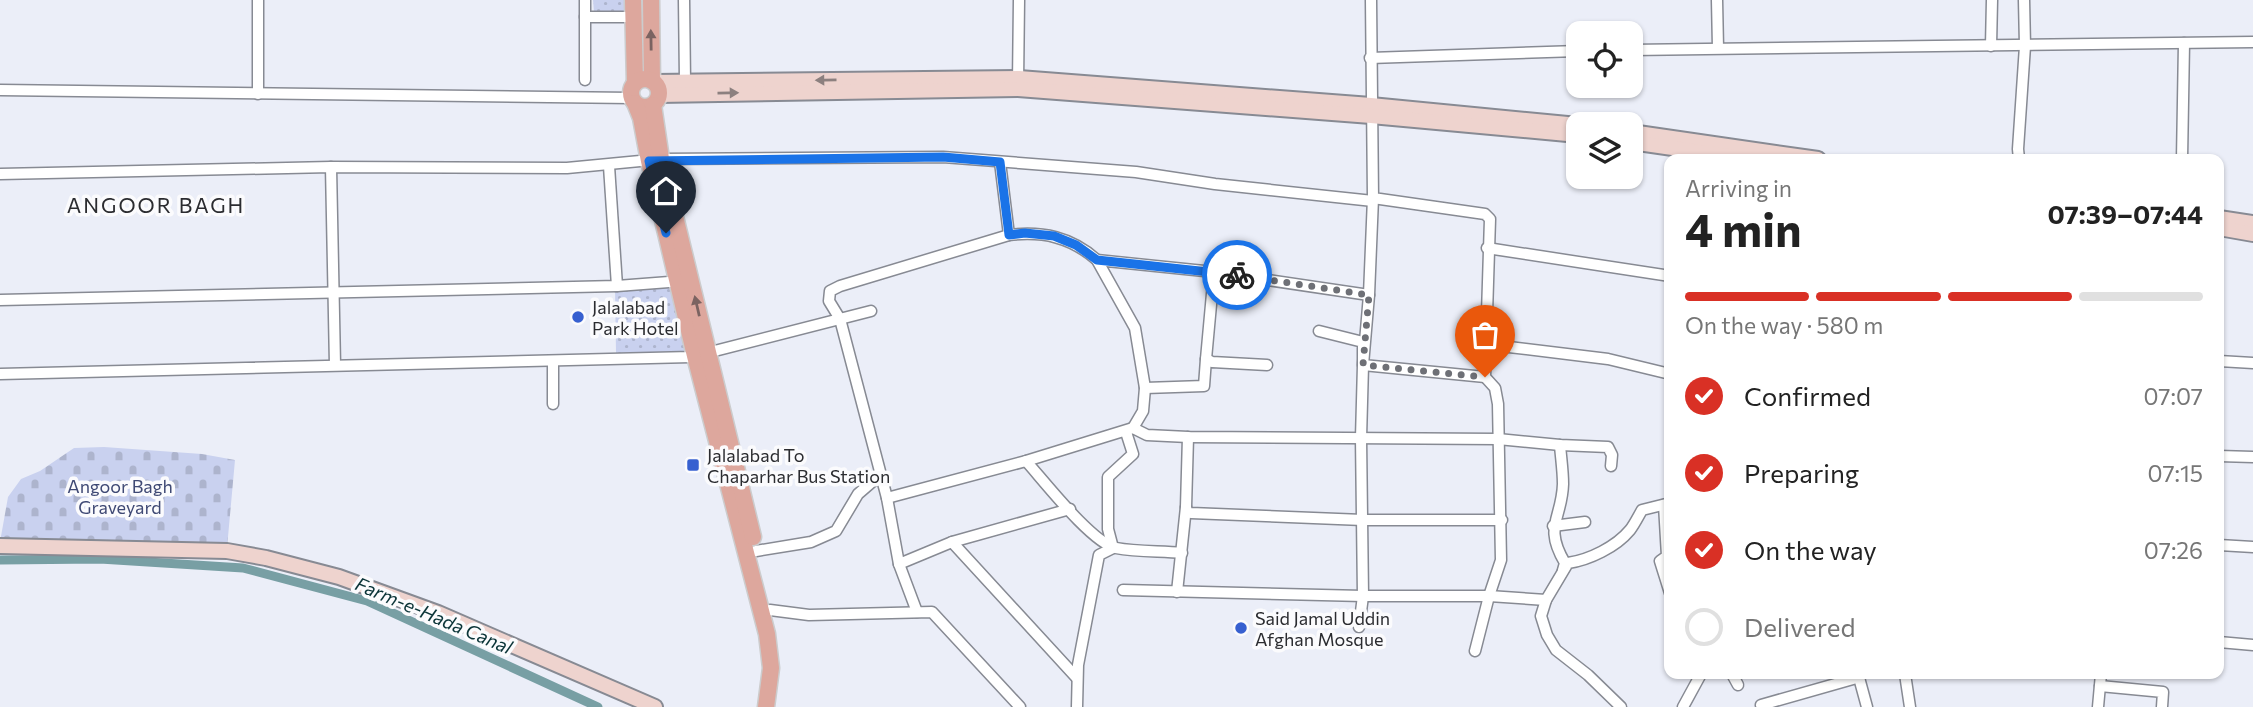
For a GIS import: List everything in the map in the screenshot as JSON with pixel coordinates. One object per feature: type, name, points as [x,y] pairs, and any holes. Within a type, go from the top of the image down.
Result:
[{"type":"main road","points":[[646,92],[651,0]]},
{"type":"main road","points":[[633,8],[655,160],[767,634],[771,668],[766,707]]},
{"type":"main road","points":[[701,354],[770,610],[780,660],[776,707]]},
{"type":"street","points":[[257,0],[258,94]]},
{"type":"street","points":[[585,0],[585,80]]},
{"type":"street","points":[[684,0],[685,81]]},
{"type":"street","points":[[1018,83],[1019,0]]},
{"type":"street","points":[[1363,365],[1373,199],[1371,0]]},
{"type":"street","points":[[1717,0],[1717,48]]},
{"type":"street","points":[[1992,0],[1992,46]]},
{"type":"street","points":[[2018,154],[2025,46],[2024,0]]},
{"type":"street","points":[[585,17],[633,8]]},
{"type":"street","points":[[2182,154],[2184,43]]},
{"type":"street","points":[[1643,50],[2253,43]]},
{"type":"street","points":[[1370,58],[1566,51]]},
{"type":"street","points":[[646,92],[685,81],[1018,83],[1566,124]]},
{"type":"street","points":[[0,90],[258,94],[646,92],[1018,83]]},
{"type":"street","points":[[1371,110],[1566,134]]},
{"type":"street","points":[[1643,134],[1773,154]]},
{"type":"street","points":[[1643,144],[1714,154]]},
{"type":"street","points":[[0,174],[331,167],[567,168],[655,160],[943,157],[1136,172],[1215,184],[1373,199],[1485,214],[1490,219],[1485,377]]},
{"type":"street","points":[[1000,162],[1009,235]]},
{"type":"street","points":[[609,166],[617,286]]},
{"type":"street","points":[[331,167],[335,365]]},
{"type":"street","points":[[2224,219],[2253,223]]},
{"type":"street","points":[[2224,230],[2253,233]]},
{"type":"street","points":[[917,612],[899,564],[887,498],[840,319],[829,301],[830,291],[835,287],[1009,235],[1025,233],[1054,236],[1076,245],[1097,260],[1135,328],[1145,388],[1143,411],[1129,430],[1133,454],[1108,477],[1108,529],[1113,548]]},
{"type":"street","points":[[1488,248],[1664,275]]},
{"type":"street","points":[[1097,260],[1214,272],[1369,295]]},
{"type":"street","points":[[1145,388],[1204,386],[1214,272]]},
{"type":"street","points":[[0,300],[617,286],[684,280]]},
{"type":"street","points":[[0,374],[553,362],[701,354],[871,312]]},
{"type":"street","points":[[1319,331],[1363,342],[1363,596],[1359,627]]},
{"type":"street","points":[[1486,347],[1509,347],[1608,359],[1664,373]]},
{"type":"street","points":[[1206,359],[1212,362],[1267,365]]},
{"type":"street","points":[[2224,361],[2253,363]]},
{"type":"street","points":[[552,404],[553,362]]},
{"type":"street","points":[[1363,365],[1485,377],[1495,388],[1498,404],[1501,560],[1475,651]]},
{"type":"street","points":[[887,498],[1129,430],[1147,435],[1188,437],[1498,439],[1608,447],[1612,454],[1611,467]]},
{"type":"street","points":[[1177,592],[1186,507],[1188,437]]},
{"type":"street","points":[[1560,445],[1563,485],[1553,526],[1556,548],[1565,563],[1562,578]]},
{"type":"street","points":[[2224,456],[2253,457]]},
{"type":"street","points":[[1026,461],[1070,509],[1077,521],[1113,548]]},
{"type":"street","points":[[756,551],[811,542],[836,531],[858,494],[880,475]]},
{"type":"street","points":[[1621,707],[1588,675],[1556,650],[1547,635],[1541,616],[1546,600],[1562,578],[1568,563],[1579,562],[1620,540],[1630,530],[1642,510],[1664,505]]},
{"type":"street","points":[[1186,507],[1191,513],[1363,520],[1502,520]]},
{"type":"street","points":[[899,564],[952,542],[1070,509]]},
{"type":"street","points":[[1553,526],[1585,522]]},
{"type":"street","points":[[952,542],[1076,677]]},
{"type":"street","points":[[2224,545],[2253,547]]},
{"type":"street","points":[[0,546],[227,551],[266,558],[339,577],[438,612],[655,707]]},
{"type":"street","points":[[1077,707],[1076,677],[1099,555],[1113,548],[1182,553]]},
{"type":"street","points":[[1664,558],[1660,561],[1664,574]]},
{"type":"street","points":[[1123,590],[1489,596],[1546,600]]},
{"type":"street","points":[[770,610],[809,615],[932,612],[1020,707]]},
{"type":"street","points":[[2224,642],[2253,645]]},
{"type":"street","points":[[1683,707],[1698,679]]},
{"type":"street","points":[[1735,679],[1738,685]]},
{"type":"street","points":[[1760,705],[1849,679]]},
{"type":"street","points":[[1860,679],[1867,707]]},
{"type":"street","points":[[1906,679],[1910,707]]},
{"type":"street","points":[[2098,707],[2101,679]]},
{"type":"street","points":[[2100,686],[2163,692],[2162,707]]},
{"type":"green space","points":[[593,0],[625,0],[626,14],[594,12]]},
{"type":"green space","points":[[675,287],[688,353],[616,353],[615,289]]},
{"type":"green space","name":"Angoor Bagh Graveyard","points":[[104,447],[202,454],[235,460],[227,548],[0,542],[8,497],[21,479],[40,471],[74,448]]},
{"type":"waterway","name":"Farm-e-Hada Canal","points":[[0,560],[100,559],[243,568],[367,601],[598,707]]},
{"type":"way so far","points":[[1237,275],[1369,295],[1363,365],[1485,377]]},
{"type":"place","name":"Jalalabad Park Hotel","points":[[578,317]]},
{"type":"place","name":"Jalalabad To Chaparhar Bus Station","points":[[693,465]]},
{"type":"place","name":"Said Jamal Uddin Afghan Mosque","points":[[1241,628]]},
{"type":"district","name":"ANGOOR BAGH","points":[[156,204]]},
{"type":"route","points":[[666,233],[649,161],[943,157],[1000,162],[1009,235],[1042,233],[1065,239],[1097,260],[1237,275]]}]
